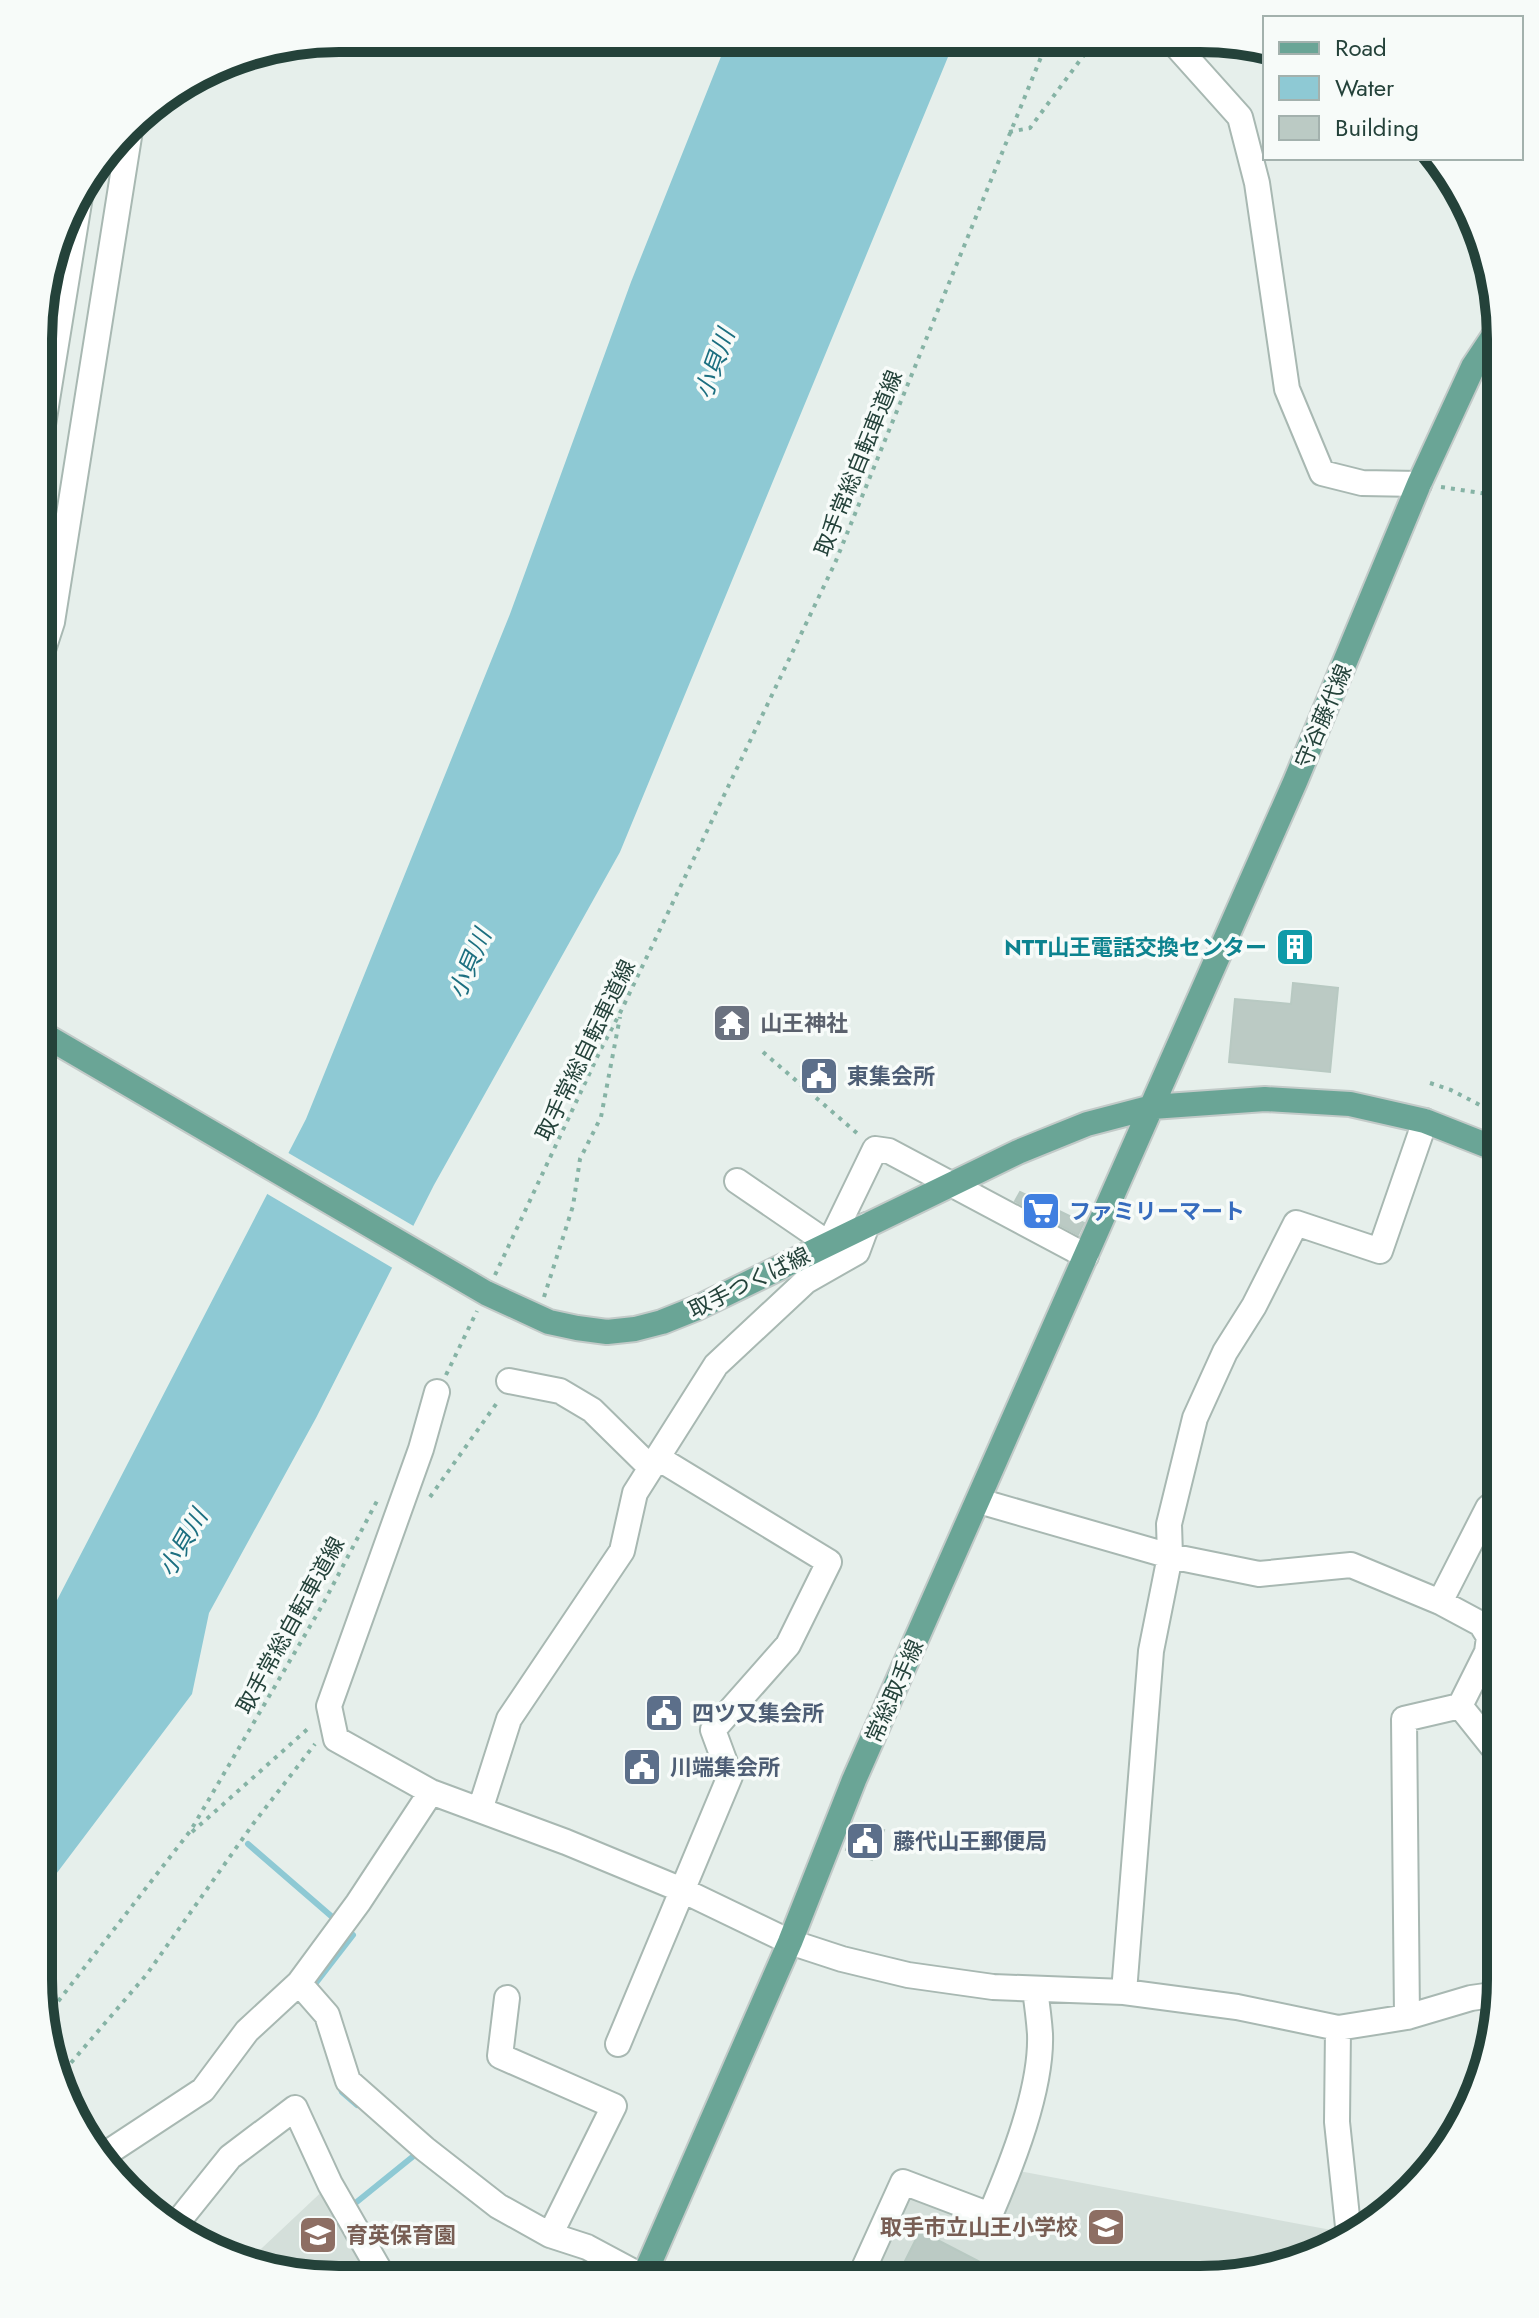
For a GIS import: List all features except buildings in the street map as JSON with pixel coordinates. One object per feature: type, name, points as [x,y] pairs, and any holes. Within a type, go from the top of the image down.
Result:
[{"type":"main road","name":"守谷藤代線","points":[[1152,1107],[1295,782],[1419,484],[1464,386],[1487,348]]},
{"type":"main road","name":"取手つくば線","points":[[52,1040],[476,1288],[549,1322],[607,1332],[635,1329],[697,1308],[1018,1152],[1067,1132],[1152,1107],[1233,1100],[1314,1100],[1350,1104],[1425,1121],[1487,1145]]},
{"type":"main road","name":"常総取手線","points":[[649,2266],[790,1942],[854,1780],[1152,1107]]},
{"type":"street","points":[[1182,52],[1240,117],[1257,183],[1287,389],[1322,473],[1362,483],[1419,484]]},
{"type":"street","points":[[52,622],[128,145]]},
{"type":"street","points":[[52,369],[75,227]]},
{"type":"street","points":[[1124,1992],[1151,1651],[1170,1556],[1169,1524],[1195,1418],[1225,1352],[1254,1306],[1296,1223],[1380,1251],[1425,1121]]},
{"type":"street","points":[[737,1181],[829,1244],[875,1149],[889,1151],[1086,1256]]},
{"type":"street","points":[[480,1810],[509,1719],[622,1551],[635,1493],[716,1365],[806,1281],[857,1252],[867,1225]]},
{"type":"street","points":[[509,1381],[560,1391],[592,1410],[654,1463],[829,1562],[788,1645],[713,1730],[730,1776],[618,2044]]},
{"type":"street","points":[[437,1392],[421,1449],[331,1714],[336,1739],[431,1792],[566,1842],[682,1890],[790,1942],[908,1975],[993,1987],[1124,1992],[1237,2007],[1338,2028],[1407,2017],[1486,1996]]},
{"type":"street","points":[[979,1501],[1170,1556],[1259,1574],[1351,1565],[1440,1602],[1481,1624],[1487,1634]]},
{"type":"street","points":[[1440,1602],[1487,1510]]},
{"type":"street","points":[[1460,1706],[1487,1652]]},
{"type":"street","points":[[1460,1706],[1487,1740]]},
{"type":"street","points":[[1407,2017],[1404,1719],[1460,1706]]},
{"type":"street","points":[[109,2152],[203,2090],[247,2031],[299,1983],[358,1903],[431,1792]]},
{"type":"street","points":[[299,1983],[327,2015],[348,2081],[425,2149],[498,2206],[550,2235],[587,2247],[622,2266]]},
{"type":"street","points":[[865,2266],[903,2182],[990,2215],[1014,2159],[1033,2089],[1040,2036],[1035,1990]]},
{"type":"street","points":[[507,1998],[500,2056],[614,2106],[550,2235]]},
{"type":"street","points":[[1338,2028],[1337,2122],[1348,2225]]},
{"type":"street","points":[[181,2218],[230,2157],[295,2108],[344,2208],[377,2266]]},
{"type":"path","name":"取手常総自転車道線","points":[[437,1392],[476,1288],[621,1011],[835,563],[1043,52]]},
{"type":"path","points":[[1009,132],[1030,128],[1086,52]]},
{"type":"path","points":[[1419,484],[1487,494]]},
{"type":"path","points":[[542,1300],[573,1206],[580,1159],[601,1117],[621,1011]]},
{"type":"path","points":[[763,1052],[875,1149]]},
{"type":"path","points":[[1430,1083],[1487,1109]]},
{"type":"path","points":[[424,1508],[434,1488],[505,1392],[509,1381]]},
{"type":"path","name":"取手常総自転車道線","points":[[54,2007],[184,1839],[323,1604],[379,1496]]},
{"type":"path","points":[[184,1839],[303,1734],[331,1714]]},
{"type":"path","points":[[66,2068],[147,1974],[331,1714]]},
{"type":"shaded area","name":"取手市立山王小学校","points":[[1019,2171],[1337,2231],[1292,2251],[1237,2264],[874,2266],[908,2194],[993,2223]]},
{"type":"shaded area","name":"育英保育園","points":[[330,2184],[377,2266],[302,2264],[256,2254]]},
{"type":"water","name":"小貝川","points":[[723,52],[950,52],[620,852],[434,1185],[316,1418],[209,1613],[192,1694],[52,1879],[52,1610],[306,1119],[510,614],[631,282]]},
{"type":"pier","points":[[285,1151],[417,1228],[396,1270],[264,1192]]},
{"type":"waterway","points":[[248,1844],[338,1922]]},
{"type":"waterway","points":[[312,1988],[353,1935],[346,1929]]},
{"type":"waterway","points":[[339,2084],[342,2092],[357,2105]]},
{"type":"waterway","points":[[354,2208],[353,2205],[416,2154],[412,2151]]},
{"type":"place","name":"NTT山王電話交換センター","points":[[1295,947]]},
{"type":"place","name":"山王神社","points":[[732,1023]]},
{"type":"place","name":"東集会所","points":[[819,1076]]},
{"type":"place","name":"ファミリーマート","points":[[1041,1211]]},
{"type":"place","name":"四ツ又集会所","points":[[664,1713]]},
{"type":"place","name":"川端集会所","points":[[642,1767]]},
{"type":"place","name":"藤代山王郵便局","points":[[865,1841]]},
{"type":"place","name":"取手市立山王小学校","points":[[1106,2227]]},
{"type":"place","name":"育英保育園","points":[[318,2235]]}]
